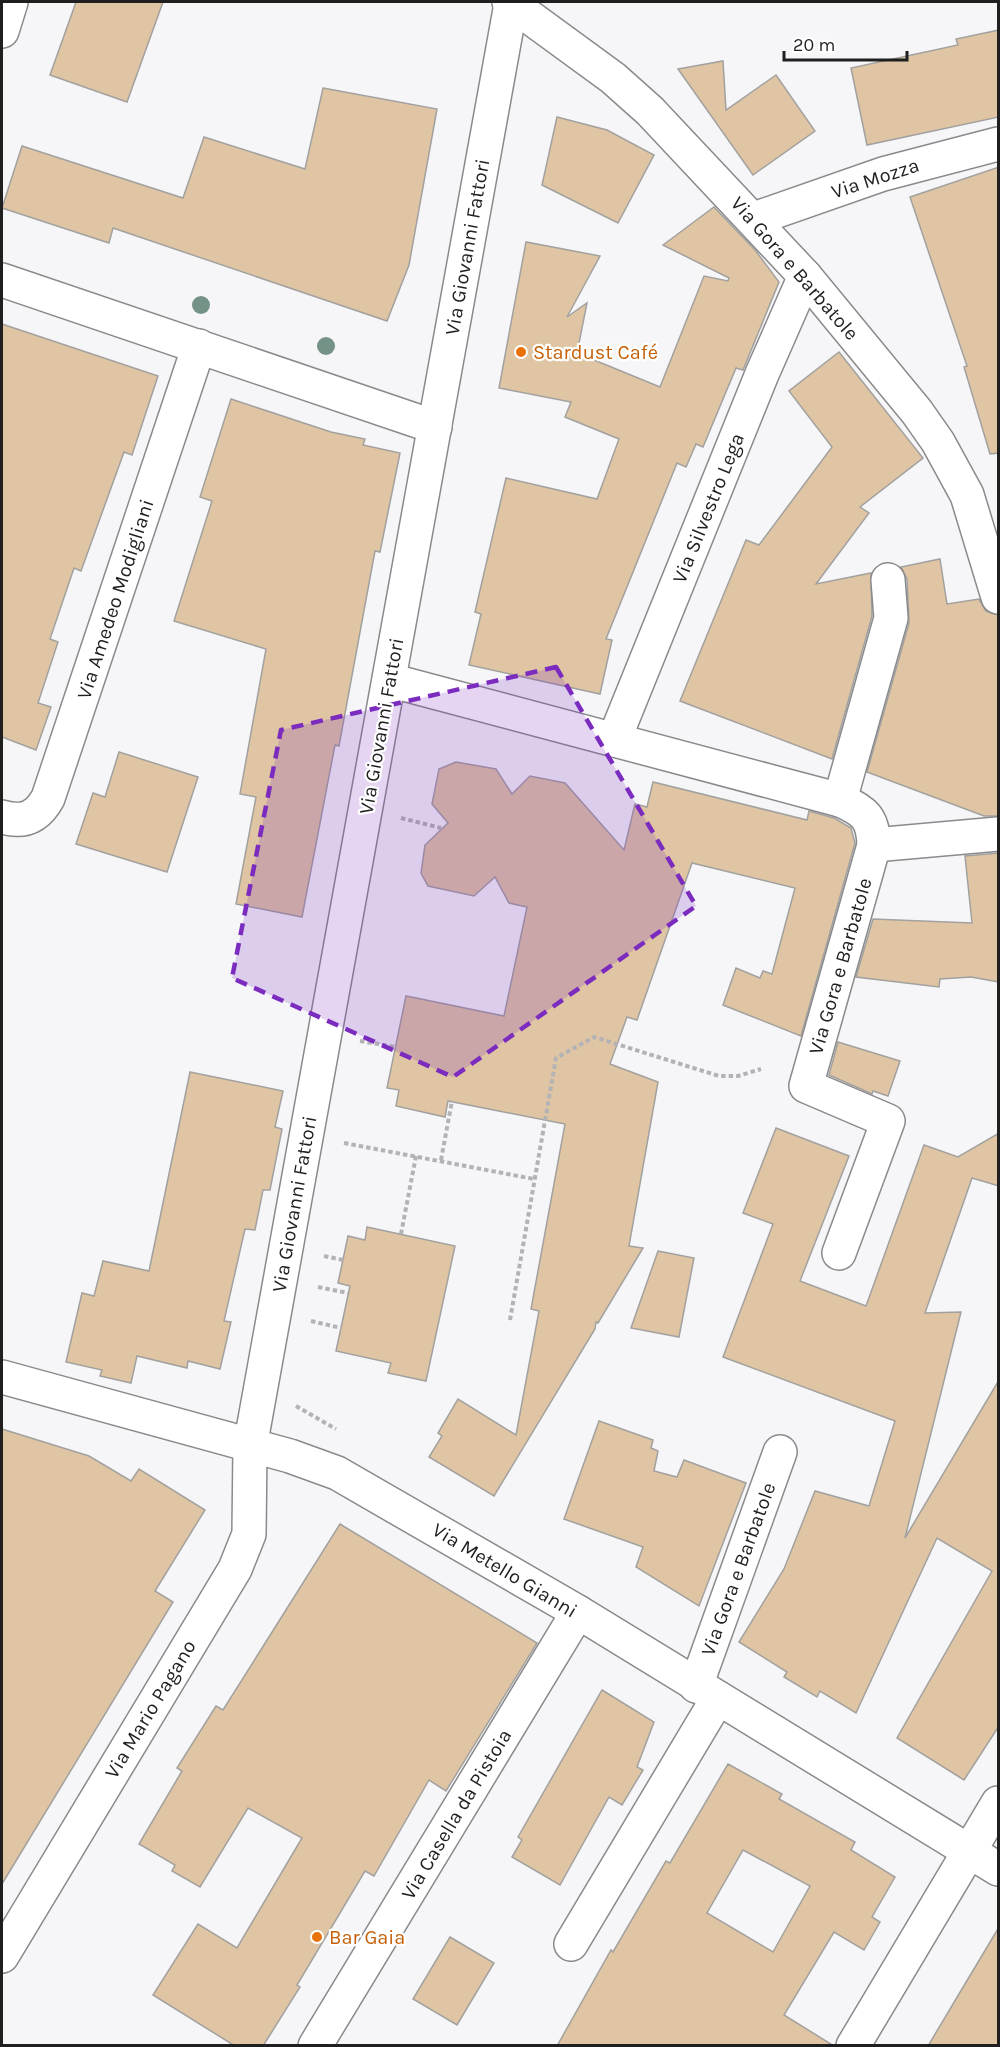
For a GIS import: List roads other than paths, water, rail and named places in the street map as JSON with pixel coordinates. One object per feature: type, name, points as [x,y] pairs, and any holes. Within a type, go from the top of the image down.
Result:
[{"type":"street","points":[[2,31],[11,2]]},
{"type":"street","name":"Via Gora e Barbatole","points":[[510,3],[635,96],[754,219],[805,276],[917,412],[938,442],[967,495],[999,597]]},
{"type":"street","name":"Via Giovanni Fattori","points":[[250,1447],[510,3]]},
{"type":"street","name":"Via Mozza","points":[[754,219],[883,174],[999,144]]},
{"type":"street","name":"Via Silvestro Lega","points":[[614,740],[762,374],[805,276]]},
{"type":"street","points":[[2,280],[435,426]]},
{"type":"street","name":"Via Amedeo Modigliani","points":[[2,817],[14,820],[31,817],[38,813],[48,798],[199,346]]},
{"type":"street","points":[[840,800],[891,618],[888,580]]},
{"type":"street","points":[[389,680],[840,800],[864,814],[873,825],[874,845],[999,834]]},
{"type":"street","name":"Via Gora e Barbatole","points":[[838,1253],[888,1121],[806,1086],[874,845]]},
{"type":"street","name":"Via Metello Gianni","points":[[2,1377],[319,1465],[354,1481],[578,1612],[999,1869]]},
{"type":"street","name":"Via Mario Pagano","points":[[2,1956],[244,1551],[251,1516],[250,1447]]},
{"type":"street","name":"Via Gora e Barbatole","points":[[571,1944],[707,1692],[780,1452]]},
{"type":"street","name":"Via Casella da Pistoia","points":[[315,2046],[578,1612]]},
{"type":"street","points":[[853,2046],[999,1803]]},
{"type":"place","name":"Stardust Café","points":[[521,352]]},
{"type":"place","name":"Bar Gaia","points":[[317,1937]]}]
